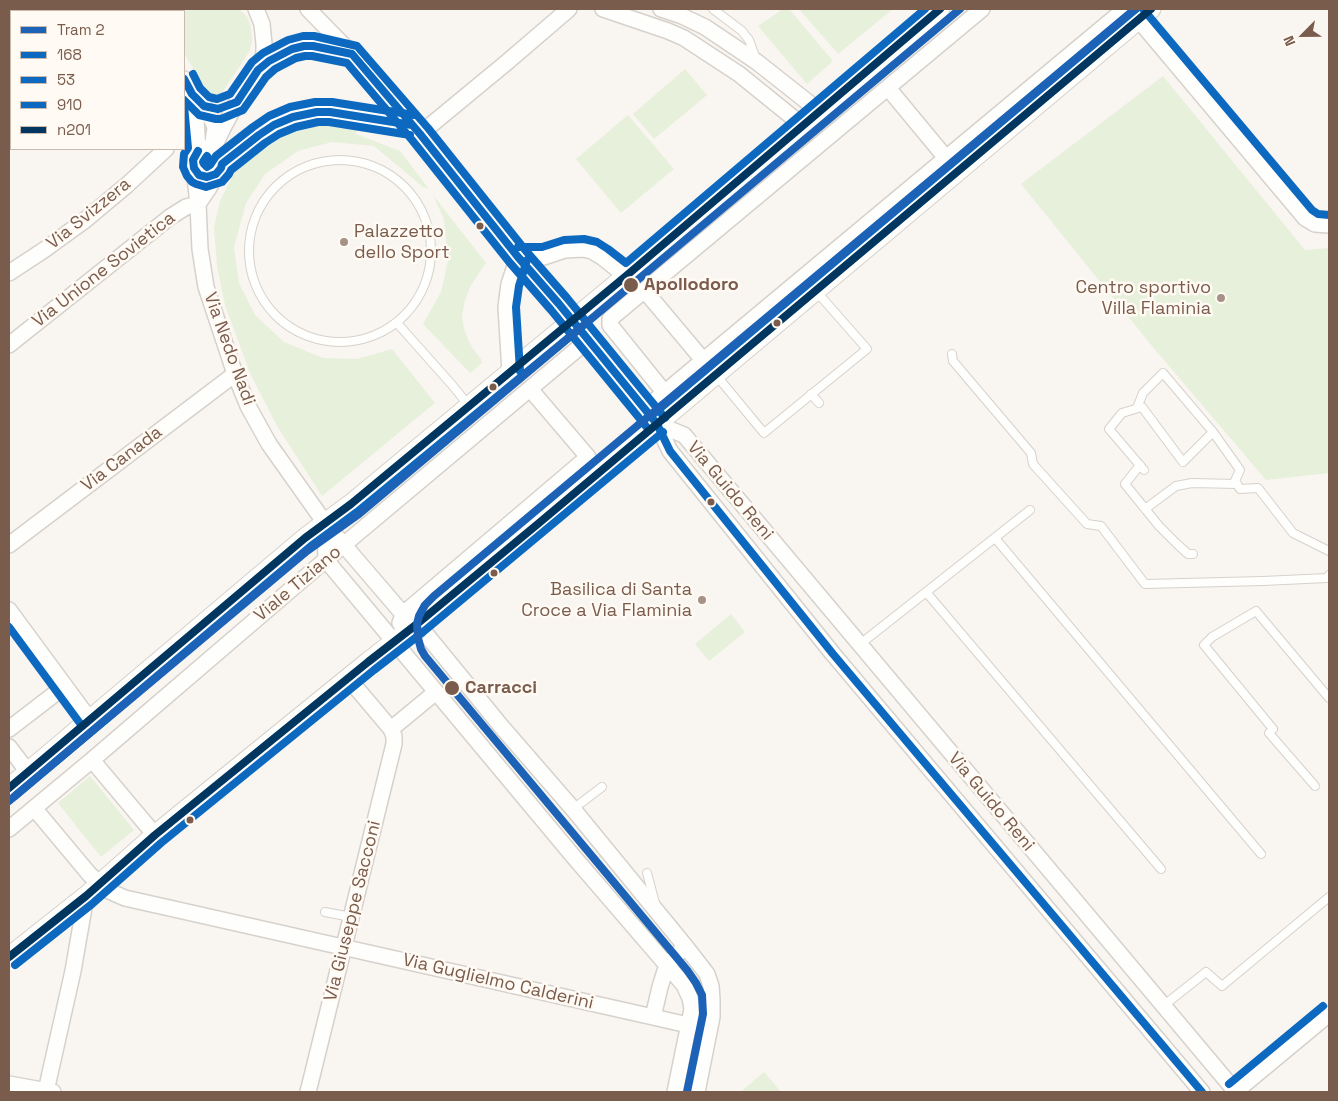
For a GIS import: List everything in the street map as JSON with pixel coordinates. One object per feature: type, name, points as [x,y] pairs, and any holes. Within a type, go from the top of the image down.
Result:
[{"type":"street","points":[[308,9],[352,54],[416,130],[518,257],[657,424]]},
{"type":"street","points":[[192,94],[202,154],[199,175],[211,177],[239,150],[266,130],[283,121],[303,115],[330,112],[416,130],[506,63],[569,9]]},
{"type":"street","points":[[603,9],[678,35],[739,74],[802,125]]},
{"type":"street","points":[[661,9],[691,20],[708,29],[757,62],[819,111]]},
{"type":"street","name":"Viale Tiziano","points":[[9,788],[305,538],[320,517],[351,504],[626,276],[940,9]]},
{"type":"street","points":[[664,392],[609,324],[610,319],[982,9]]},
{"type":"street","points":[[202,154],[223,128],[258,70],[264,48],[260,10]]},
{"type":"street","points":[[645,409],[946,158],[1136,11]]},
{"type":"street","points":[[1136,11],[1305,218],[1315,224],[1329,225]]},
{"type":"street","points":[[410,619],[657,424],[716,375],[816,291],[1136,11]]},
{"type":"street","points":[[696,46],[708,29]]},
{"type":"street","points":[[258,70],[273,58],[299,47],[318,46],[352,54]]},
{"type":"street","points":[[185,81],[192,94],[204,106],[212,119],[215,130],[202,154]]},
{"type":"street","points":[[888,88],[946,158]]},
{"type":"street","points":[[204,106],[218,109],[237,102]]},
{"type":"street","points":[[185,142],[202,154],[220,155],[219,169],[198,204]]},
{"type":"street","name":"Via Svizzera","points":[[9,273],[84,221],[165,150]]},
{"type":"street","name":"Via Nedo Nadi","points":[[202,154],[198,204],[199,237],[204,279],[234,374],[248,406],[264,436],[320,517],[456,671],[573,809],[705,971],[709,980],[712,1017],[697,1092]]},
{"type":"street","name":"Via Unione Sovietica","points":[[9,344],[170,217],[198,204]]},
{"type":"street","points":[[518,257],[544,257],[565,250],[583,249],[602,256],[626,276]]},
{"type":"street","points":[[510,372],[506,307],[509,284],[518,257]]},
{"type":"street","points":[[645,291],[703,360]]},
{"type":"street","name":"Viale Tiziano","points":[[9,829],[588,340]]},
{"type":"street","name":"Via Canada","points":[[9,545],[234,374]]},
{"type":"street","points":[[10,955],[92,890],[155,836],[394,641],[410,619],[588,457],[530,389]]},
{"type":"street","name":"Via Guido Reni","points":[[657,424],[684,435],[1235,1092]]},
{"type":"street","name":"Via Guido Reni","points":[[657,424],[670,451],[840,662],[1202,1092]]},
{"type":"street","points":[[320,517],[326,560],[684,985],[690,998],[692,1010],[675,1092]]},
{"type":"street","points":[[9,610],[90,720]]},
{"type":"street","points":[[840,662],[859,645]]},
{"type":"street","points":[[348,678],[391,729],[436,692]]},
{"type":"street","points":[[9,728],[65,686]]},
{"type":"street","name":"Via Giuseppe Sacconi","points":[[308,1092],[394,744],[394,736],[391,729]]},
{"type":"street","points":[[9,747],[28,772]]},
{"type":"street","points":[[92,760],[155,836]]},
{"type":"street","points":[[9,1084],[50,1092],[73,970],[92,890],[90,875],[34,808]]},
{"type":"street","name":"Via Guglielmo Calderini","points":[[92,890],[688,1026]]},
{"type":"street","points":[[1050,910],[1069,895]]},
{"type":"street","points":[[653,1017],[661,981],[667,966],[686,947]]},
{"type":"street","points":[[1235,1092],[1329,1014]]},
{"type":"street","points":[[688,1026],[712,1017]]},
{"type":"lane","points":[[713,9],[746,35],[754,50],[757,62]]},
{"type":"lane","points":[[341,159],[379,168],[395,178],[409,192],[420,208],[427,226],[430,236],[431,255],[428,274],[421,292],[410,309],[396,322],[379,334],[364,339],[349,342],[329,342],[296,332],[267,306],[253,280],[249,261],[249,242],[252,223],[256,214],[266,197],[279,182],[294,171],[312,163],[341,159]]},
{"type":"lane","points":[[716,375],[764,433],[867,349],[816,291]]},
{"type":"lane","points":[[396,322],[469,406]]},
{"type":"lane","points":[[952,354],[953,361],[1031,454],[1033,464],[1087,524],[1101,526],[1145,584],[1327,578],[1329,575]]},
{"type":"lane","points":[[1138,408],[1143,393],[1163,373],[1213,432],[1240,470],[1236,482],[1240,489],[1258,488],[1293,533],[1329,551]]},
{"type":"lane","points":[[811,394],[819,404]]},
{"type":"lane","points":[[1194,554],[1188,554],[1159,526],[1126,484],[1142,468],[1110,429],[1122,413],[1142,407],[1183,462],[1213,432]]},
{"type":"lane","points":[[1145,509],[1176,486],[1192,483],[1237,484]]},
{"type":"lane","points":[[859,645],[926,592],[956,563],[994,538],[1030,510]]},
{"type":"lane","points":[[994,538],[1261,854]]},
{"type":"lane","points":[[926,592],[1161,869]]},
{"type":"lane","points":[[1315,786],[1269,733],[1273,729],[1204,645],[1212,637],[1256,611],[1329,698]]},
{"type":"lane","points":[[573,809],[602,787]]},
{"type":"lane","points":[[647,873],[658,912]]},
{"type":"lane","points":[[1163,1006],[1206,972],[1222,986],[1329,897]]},
{"type":"lane","points":[[325,912],[351,917]]},
{"type":"green space","points":[[239,9],[247,17],[251,27],[252,41],[249,52],[220,96],[213,98],[208,94],[185,55],[185,10],[158,10]]},
{"type":"green space","points":[[783,9],[789,9],[833,61],[807,84],[758,26]]},
{"type":"green space","points":[[799,9],[893,9],[838,54]]},
{"type":"green space","points":[[685,69],[707,95],[654,139],[633,114]]},
{"type":"green space","name":"Centro sportivo Villa Flaminia","points":[[1163,76],[1305,250],[1329,248],[1329,473],[1266,480],[1152,346],[1021,184]]},
{"type":"green space","points":[[628,115],[674,169],[621,213],[576,159]]},
{"type":"green space","points":[[327,123],[357,129],[356,134],[400,151],[429,189],[423,187],[374,146],[332,142],[298,151],[265,174],[246,203],[234,247],[239,283],[255,315],[284,342],[323,358],[357,359],[392,349],[435,403],[322,496],[277,426],[250,373],[225,305],[217,266],[214,227],[220,201],[231,179],[245,160],[267,142],[286,132]]},
{"type":"green space","points":[[433,195],[486,263],[471,285],[465,300],[462,316],[468,339],[482,363],[470,373],[423,324],[441,292],[448,261],[444,219]]},
{"type":"green space","points":[[731,614],[745,632],[709,661],[695,644]]},
{"type":"green space","points":[[90,776],[134,830],[101,857],[58,803]]},
{"type":"green space","points":[[764,1072],[781,1092],[742,1091]]},
{"type":"tram line","name":"2","points":[[9,801],[307,551],[359,514],[960,9]]},
{"type":"tram line","name":"2","points":[[687,1092],[703,1014],[702,995],[696,983],[425,656],[418,638],[417,624],[419,616],[425,605],[434,596],[1135,9]]},
{"type":"transit line","name":"910","points":[[518,247],[542,247],[564,240],[584,239],[597,242],[626,263],[925,9]]},
{"type":"transit line","name":"n201","points":[[9,788],[305,538],[351,504],[626,276],[940,9]]},
{"type":"transit line","name":"910","points":[[651,416],[1136,9]]},
{"type":"transit line","name":"910","points":[[1143,9],[1312,210],[1318,214],[1329,215]]},
{"type":"transit line","name":"n201","points":[[9,957],[86,896],[155,835],[539,523],[1151,9]]},
{"type":"transit line","name":"910","points":[[193,74],[200,88],[209,97],[217,99],[230,94],[252,62],[263,53],[288,40],[303,36],[314,36],[357,46],[428,128],[526,251],[665,418]]},
{"type":"transit line","name":"168","points":[[185,81],[192,94],[204,106],[218,109],[237,102],[258,70],[269,61],[292,49],[313,46],[352,54],[420,134],[518,257],[657,424],[670,451],[833,654],[1202,1092]]},
{"type":"transit line","name":"53","points":[[185,101],[199,115],[221,119],[243,110],[266,77],[275,69],[296,58],[312,56],[347,63],[649,430]]},
{"type":"transit line","name":"910","points":[[207,156],[203,162],[207,167],[216,156],[269,116],[290,107],[315,102],[332,102],[414,115]]},
{"type":"transit line","name":"168","points":[[198,151],[193,160],[194,168],[199,175],[207,177],[216,174],[222,164],[259,135],[274,125],[293,117],[317,112],[330,112],[412,125]]},
{"type":"transit line","name":"53","points":[[185,116],[188,148],[184,154],[183,167],[192,182],[206,187],[222,182],[231,170],[265,143],[279,134],[296,127],[318,122],[329,122],[410,135]]},
{"type":"transit line","name":"53","points":[[520,371],[516,307],[519,286],[527,260]]},
{"type":"transit line","name":"53","points":[[15,796],[311,546],[357,512],[579,329]]},
{"type":"transit line","name":"53","points":[[15,965],[92,904],[161,843],[423,632],[663,432]]},
{"type":"transit line","name":"53","points":[[9,627],[82,726]]},
{"type":"transit line","name":"910","points":[[1229,1084],[1323,1006]]},
{"type":"place","name":"Palazzetto dello Sport","points":[[344,242]]},
{"type":"place","name":"Apollodoro","points":[[631,285]]},
{"type":"place","name":"Centro sportivo Villa Flaminia","points":[[1221,298]]},
{"type":"place","name":"Basilica di Santa Croce a Via Flaminia","points":[[702,600]]},
{"type":"place","name":"Carracci","points":[[452,688]]}]
